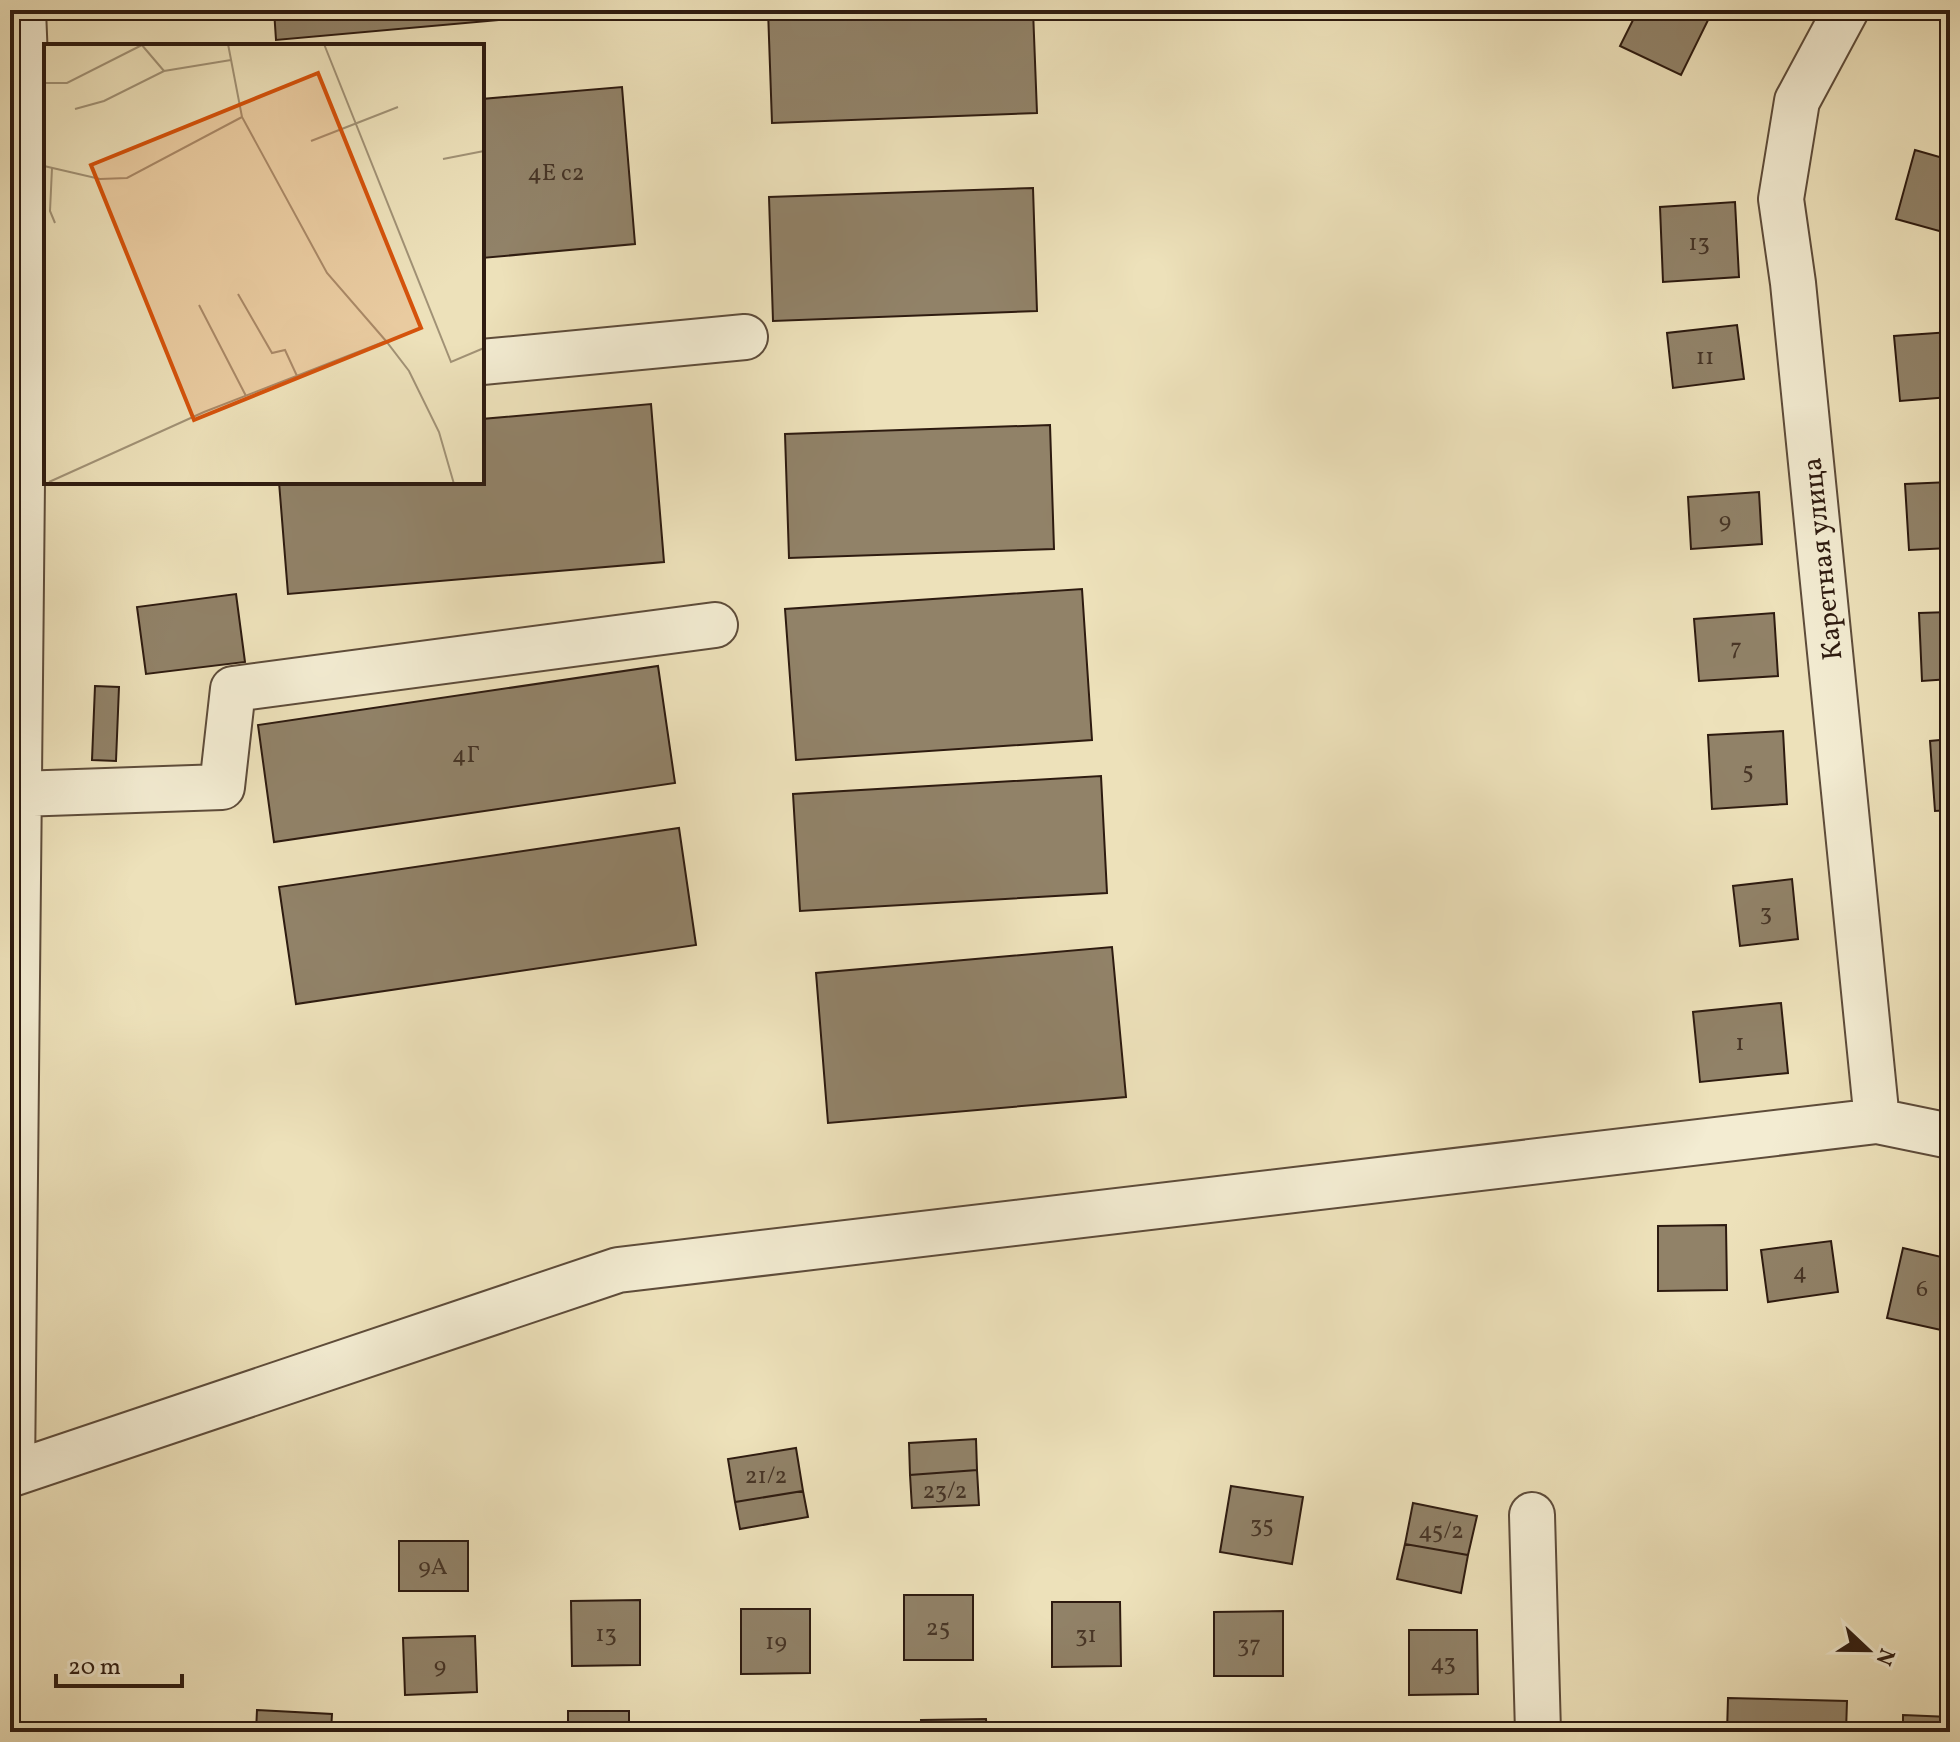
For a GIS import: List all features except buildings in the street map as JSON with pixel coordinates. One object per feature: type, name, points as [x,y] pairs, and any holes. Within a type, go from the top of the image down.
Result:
[{"type":"street","points":[[23,10],[34,405],[19,794],[11,1475],[618,1270],[1877,1121],[1950,1136]]},
{"type":"street","name":"Каретная улица","points":[[1846,10],[1797,101],[1781,199],[1793,283],[1877,1121]]},
{"type":"street","points":[[484,362],[745,337]]},
{"type":"street","points":[[19,794],[222,787],[233,689],[715,625]]},
{"type":"street","points":[[1532,1515],[1538,1732]]}]
